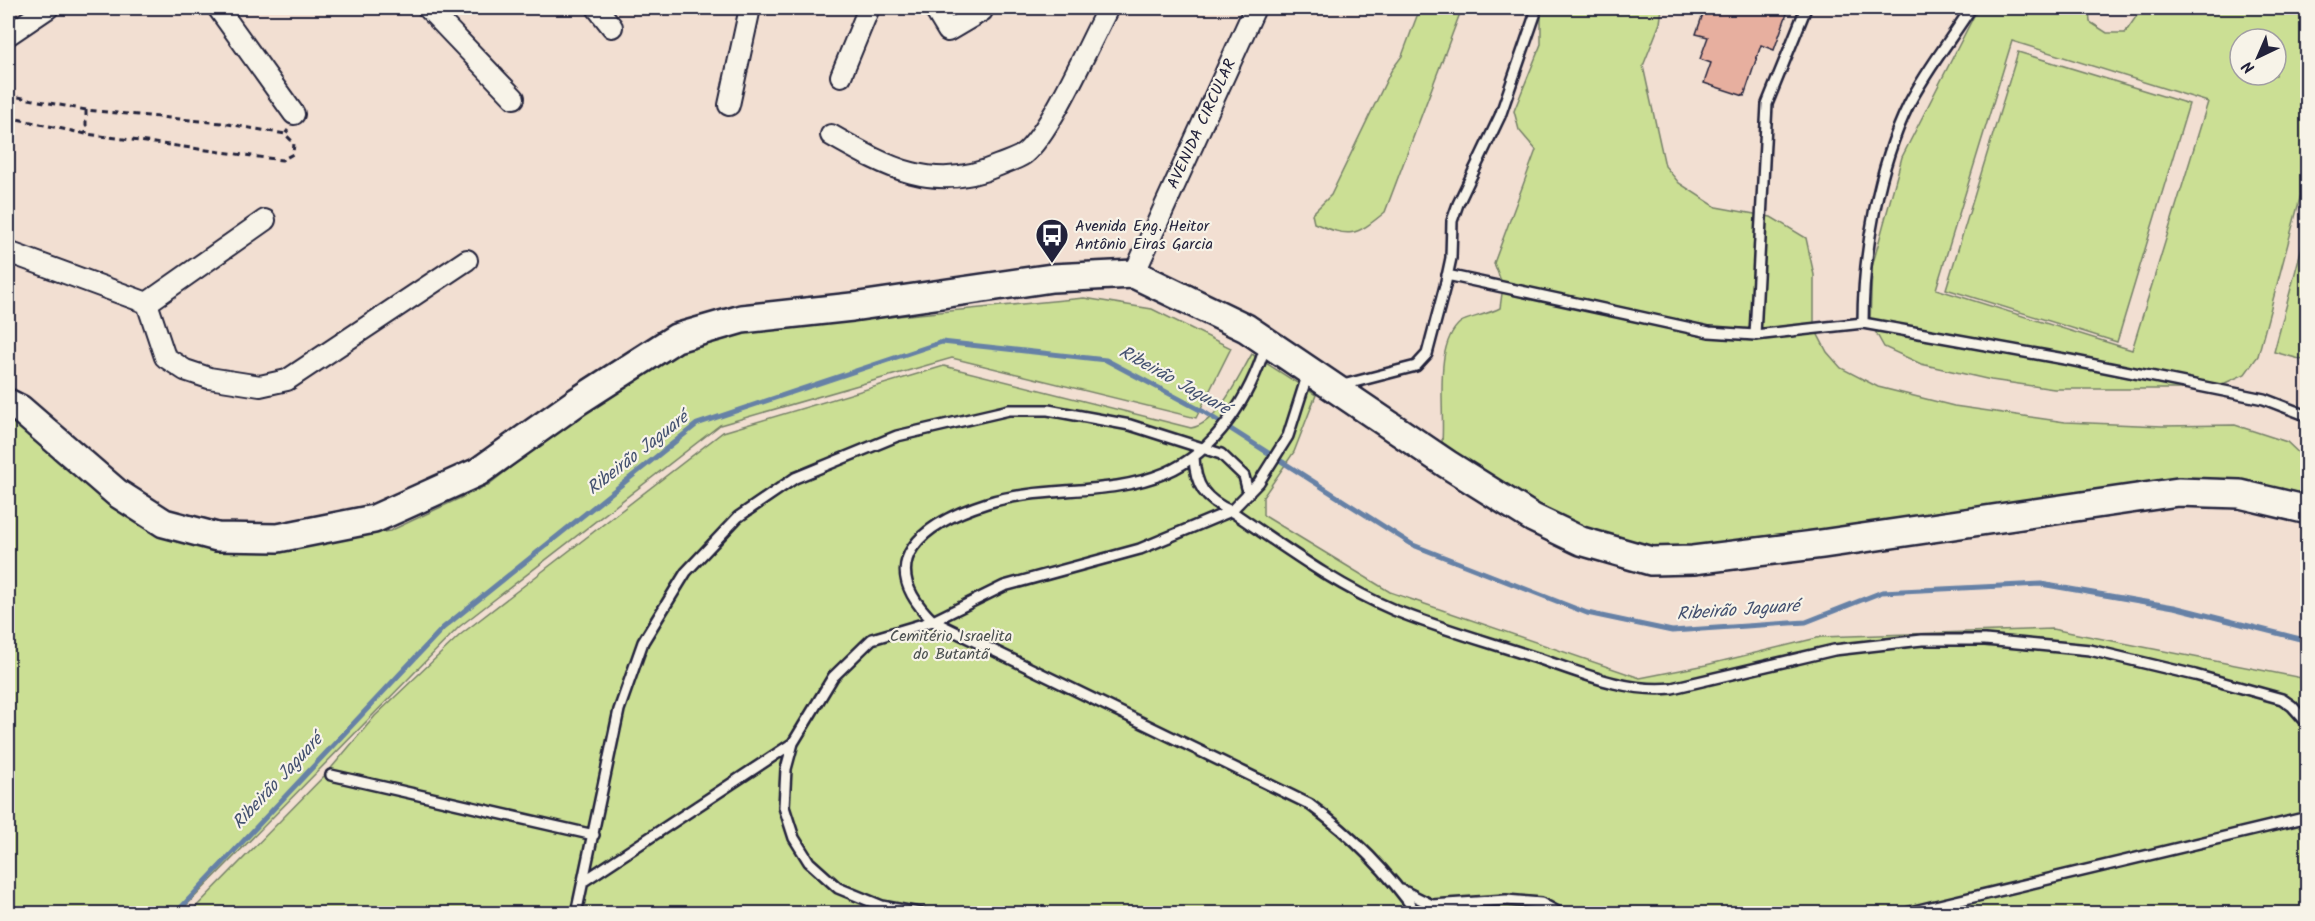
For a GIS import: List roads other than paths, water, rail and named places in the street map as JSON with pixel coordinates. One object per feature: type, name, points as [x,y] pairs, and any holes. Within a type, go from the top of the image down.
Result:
[{"type":"main road","points":[[8,403],[20,409],[117,493],[164,523],[217,537],[278,537],[374,519],[478,472],[578,400],[676,338],[742,319],[852,307],[1052,278],[1134,274],[1246,328],[1447,464],[1533,518],[1581,541],[1651,561],[1694,560],[1822,544],[2178,492],[2241,494],[2307,510]]},
{"type":"street","points":[[8,35],[48,8]]},
{"type":"street","points":[[218,8],[294,114]]},
{"type":"street","points":[[428,8],[514,98]]},
{"type":"street","points":[[597,8],[612,27]]},
{"type":"street","points":[[729,105],[750,8]]},
{"type":"street","points":[[841,76],[869,8]]},
{"type":"street","points":[[934,8],[948,31],[982,11]]},
{"type":"street","points":[[831,135],[885,166],[922,176],[958,177],[990,169],[1023,154],[1042,132],[1108,8]]},
{"type":"street","name":"AVENIDA CIRCULAR","points":[[1134,274],[1255,8]]},
{"type":"street","points":[[147,303],[265,220]]},
{"type":"street","points":[[8,252],[147,303]]},
{"type":"street","points":[[147,303],[165,357],[185,370],[209,378],[260,386],[287,380],[467,260]]},
{"type":"lane","points":[[1755,334],[1767,104],[1806,8]]},
{"type":"lane","points":[[1863,323],[1864,283],[1885,168],[1910,104],[1971,8]]},
{"type":"lane","points":[[1334,387],[1416,366],[1427,354],[1451,258],[1452,221],[1500,116],[1535,15]]},
{"type":"lane","points":[[1447,275],[1709,332],[1755,334],[1863,323],[2070,360],[2264,399],[2307,416]]},
{"type":"lane","points":[[1267,341],[1261,360],[1242,399],[1218,434],[1206,448],[1194,457],[1166,473],[1123,486],[1028,495],[987,503],[935,527],[910,551],[905,561],[904,576],[909,593],[933,621],[1309,804],[1342,828],[1400,889],[1417,914]]},
{"type":"lane","points":[[924,914],[882,906],[838,888],[809,862],[794,838],[784,807],[786,769],[793,742],[833,677],[849,658],[872,639],[933,621],[1004,586],[1140,549],[1231,511],[1259,482],[1288,436],[1309,370]]},
{"type":"lane","points":[[576,914],[619,710],[643,642],[686,572],[738,517],[795,478],[897,436],[1009,410],[1048,410],[1088,416],[1221,454],[1234,463],[1244,476],[1248,492]]},
{"type":"lane","points":[[1194,457],[1195,475],[1202,491],[1215,504],[1231,511],[1339,582],[1394,610],[1578,672],[1643,688],[1672,688],[1853,647],[1922,640],[1994,640],[2090,650],[2195,675],[2282,699],[2292,706],[2307,724]]},
{"type":"lane","points":[[584,881],[793,742]]},
{"type":"lane","points":[[331,775],[594,835]]},
{"type":"lane","points":[[1902,914],[2307,817]]},
{"type":"lane","points":[[1400,889],[1432,905],[1506,900],[1541,903],[1561,914]]},
{"type":"waterway","name":"Ribeirão Jaguaré","points":[[175,914],[443,628],[697,424],[942,342],[1106,360],[1204,412],[1413,545],[1587,613],[1672,631],[1806,622],[1882,592],[2041,584],[2174,607],[2308,641]]},
{"type":"place","name":"Avenida Eng. Heitor Antônio Eiras Garcia","points":[[1052,264]]},
{"type":"park label","name":"Cemitério Israelita do Butantã","points":[[951,645]]}]
